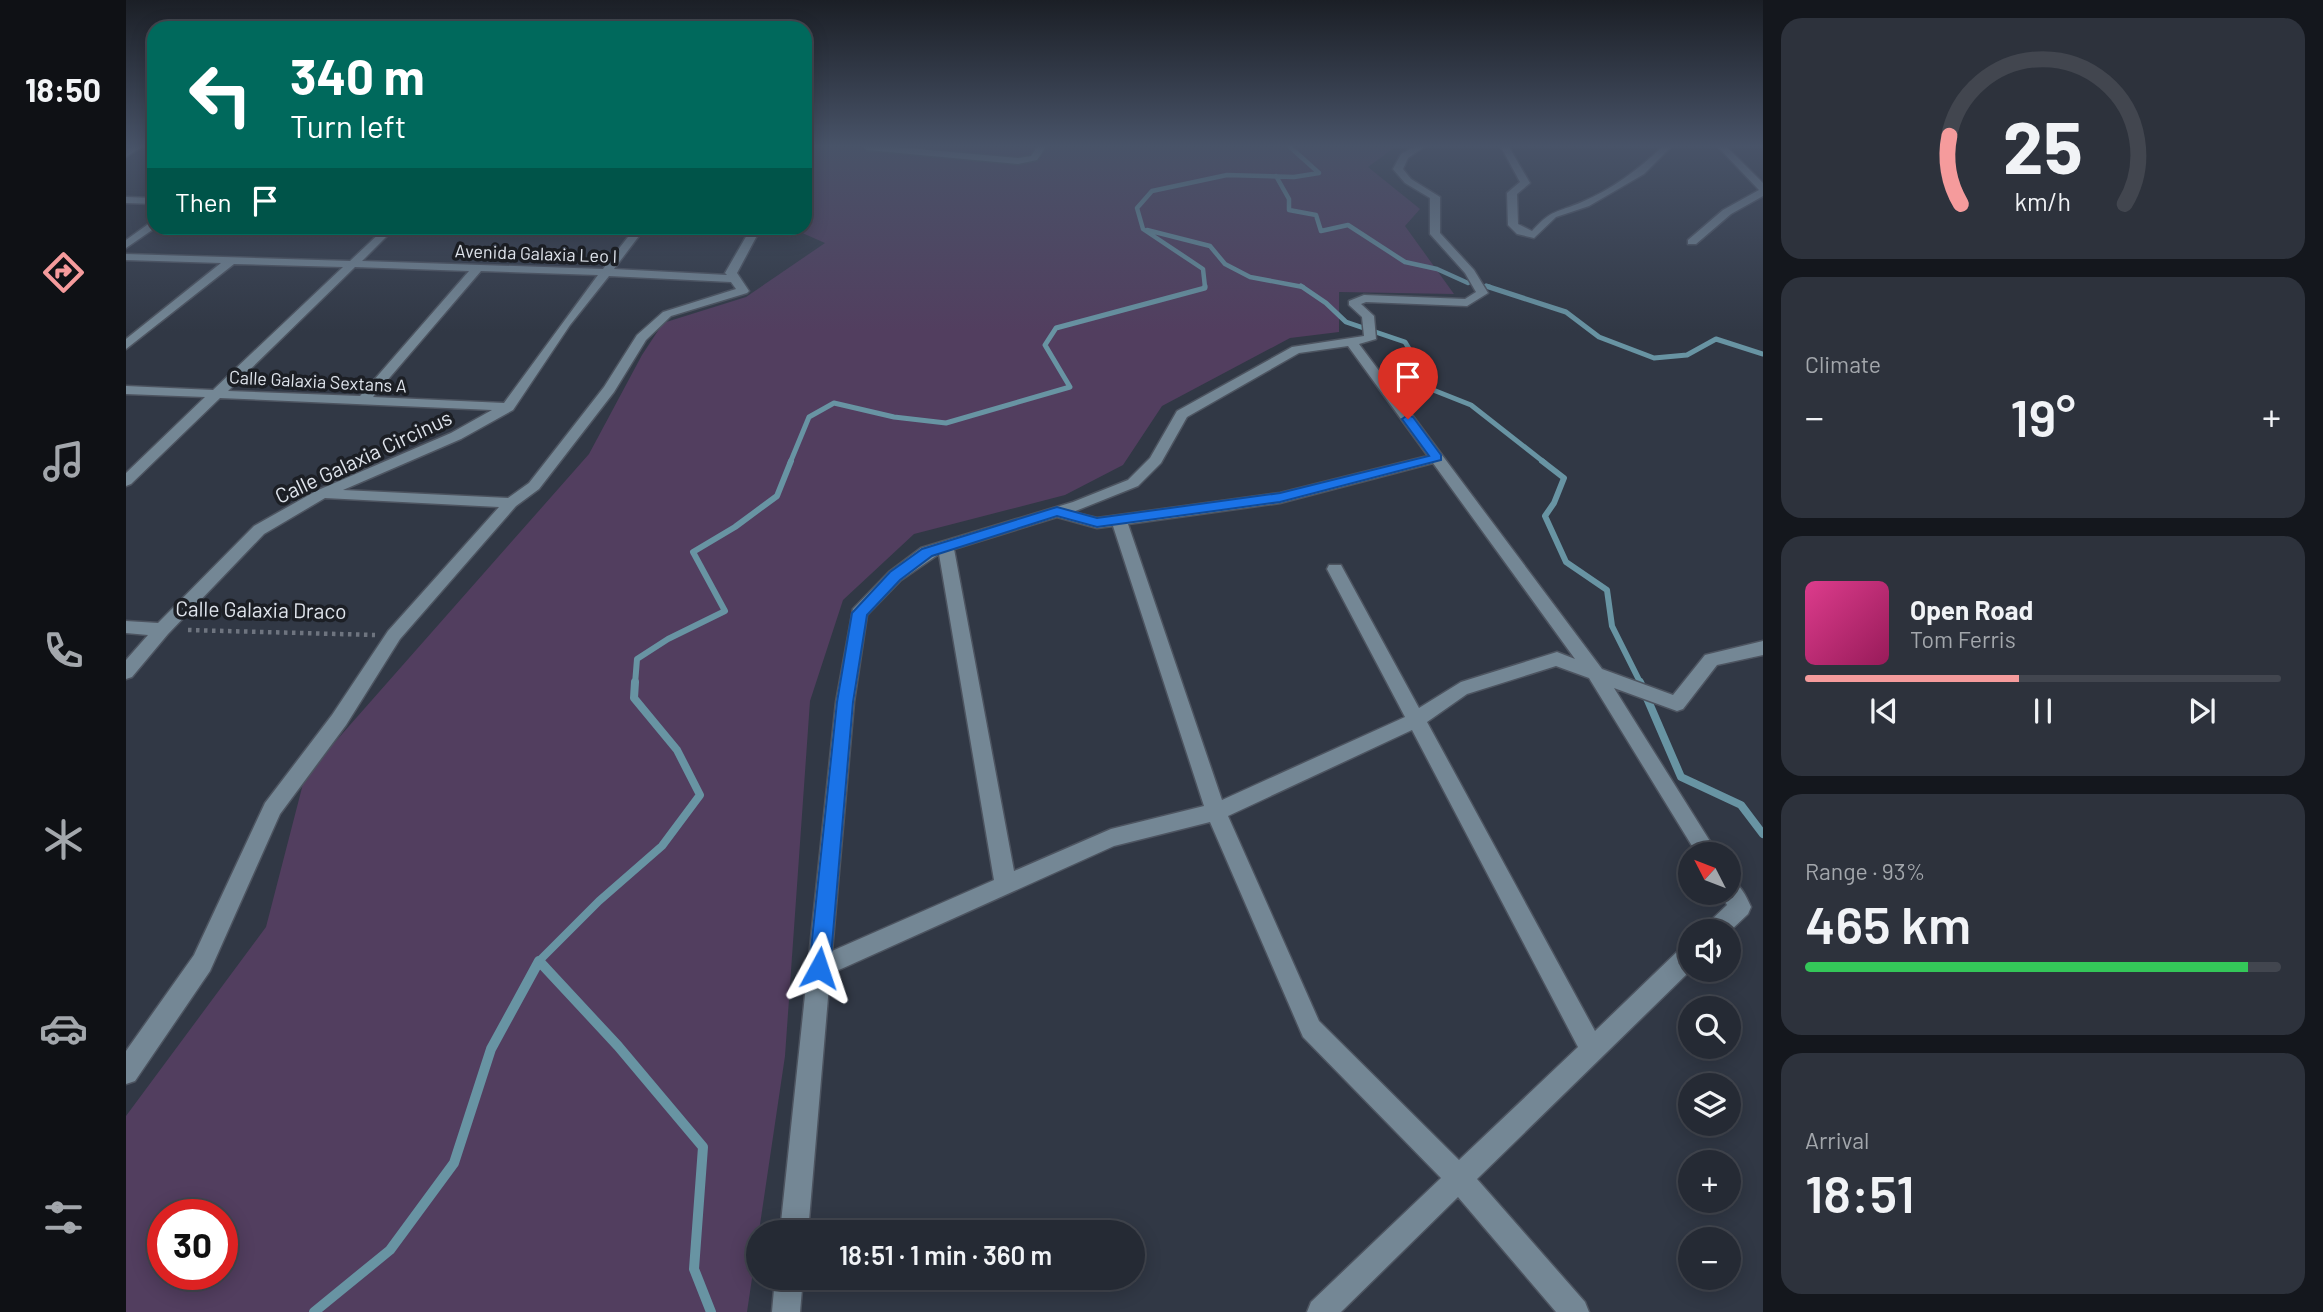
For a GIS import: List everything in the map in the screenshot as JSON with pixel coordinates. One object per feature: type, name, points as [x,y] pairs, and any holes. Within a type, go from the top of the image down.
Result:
[{"type":"street","points":[[795,1220],[845,702],[859,613],[895,576],[927,552],[1057,512],[1133,483],[1156,460],[1182,414],[1296,350],[1370,339],[1368,316],[1353,303],[1364,298],[1466,303],[1482,293],[1470,272],[1435,234],[1434,208]]},
{"type":"street","points":[[1512,208],[1513,225],[1521,232],[1534,234],[1552,215],[1572,208]]},
{"type":"street","points":[[1692,242],[1733,208]]},
{"type":"street","points":[[126,245],[147,228]]},
{"type":"street","points":[[126,481],[382,235]]},
{"type":"street","points":[[508,407],[566,323],[635,235]]},
{"type":"street","points":[[126,1072],[202,963],[272,809],[339,720],[394,635],[511,503],[534,486],[609,389],[641,338],[667,314],[743,291],[731,274],[752,235]]},
{"type":"street","name":"Avenida Galaxia Leo I","points":[[126,257],[606,272],[735,279]]},
{"type":"street","points":[[126,345],[231,261]]},
{"type":"street","points":[[363,401],[477,269]]},
{"type":"street","points":[[1351,342],[1596,674],[1700,842]]},
{"type":"street","name":"Calle Galaxia Sextans A","points":[[126,390],[508,407]]},
{"type":"street","name":"Calle Galaxia Circinus","points":[[126,672],[162,630],[259,530],[321,494],[456,436],[508,407]]},
{"type":"street","points":[[1057,512],[1097,523],[1280,498],[1437,458]]},
{"type":"street","points":[[321,494],[511,503]]},
{"type":"street","points":[[1119,520],[1216,812],[1311,1029],[1459,1178],[1575,1312]]},
{"type":"street","points":[[946,546],[1006,885]]},
{"type":"street","points":[[1335,569],[1592,1050]]},
{"type":"street","name":"Calle Galaxia Draco","points":[[126,627],[162,630]]},
{"type":"street","points":[[819,968],[1111,838],[1216,812],[1416,720],[1461,688],[1557,659],[1677,704],[1712,660],[1763,649]]},
{"type":"street","points":[[1728,919],[1740,907],[1739,905]]},
{"type":"street","points":[[1321,1312],[1678,967]]},
{"type":"street","points":[[786,1312],[788,1290]]},
{"type":"path","name":"Calle Galaxia Draco","points":[[162,630],[394,635]]},
{"type":"shaded area","points":[[812,208],[1419,208],[1405,226],[1454,294],[1339,292],[1339,332],[1290,338],[1162,406],[1123,465],[1065,495],[914,534],[843,600],[810,701],[785,1056],[761,1220],[746,1220],[746,1290],[750,1290],[747,1312],[126,1312],[126,1116],[266,927],[305,776],[589,454],[642,355],[663,323],[746,297],[825,243],[807,235],[812,235]]},
{"type":"waterway","points":[[1137,208],[1143,229],[1203,269],[1205,287]]},
{"type":"waterway","points":[[1289,208],[1316,215],[1321,231],[1348,225],[1405,262],[1437,269],[1468,283]]},
{"type":"waterway","points":[[1147,230],[1210,246],[1225,264],[1250,277],[1302,287]]},
{"type":"waterway","points":[[1490,287],[1486,286],[1566,312],[1599,337],[1654,358],[1687,355],[1716,339],[1763,354]]},
{"type":"waterway","points":[[790,463],[809,417],[834,403],[894,417],[946,423],[1070,387],[1045,345],[1056,328],[1205,287]]},
{"type":"waterway","points":[[1302,287],[1326,303],[1346,322],[1405,342],[1419,365],[1418,384],[1471,405],[1545,463]]},
{"type":"waterway","points":[[635,684],[637,659],[668,639],[725,611],[693,552],[735,527],[777,496],[791,461]]},
{"type":"waterway","points":[[1542,461],[1564,478],[1554,503],[1545,516],[1566,562],[1607,590],[1612,626],[1640,682]]},
{"type":"waterway","points":[[539,961],[599,901],[662,846],[700,795],[677,750],[634,698],[635,682]]},
{"type":"waterway","points":[[1640,682],[1681,777],[1741,805],[1763,834]]},
{"type":"waterway","points":[[314,1312],[390,1250],[454,1163],[491,1049],[539,961]]},
{"type":"waterway","points":[[539,961],[618,1046],[703,1147],[694,1269],[711,1312]]},
{"type":"route","points":[[819,968],[845,702],[859,613],[895,576],[927,552],[1057,512],[1097,523],[1280,498],[1437,458],[1408,419]]}]
